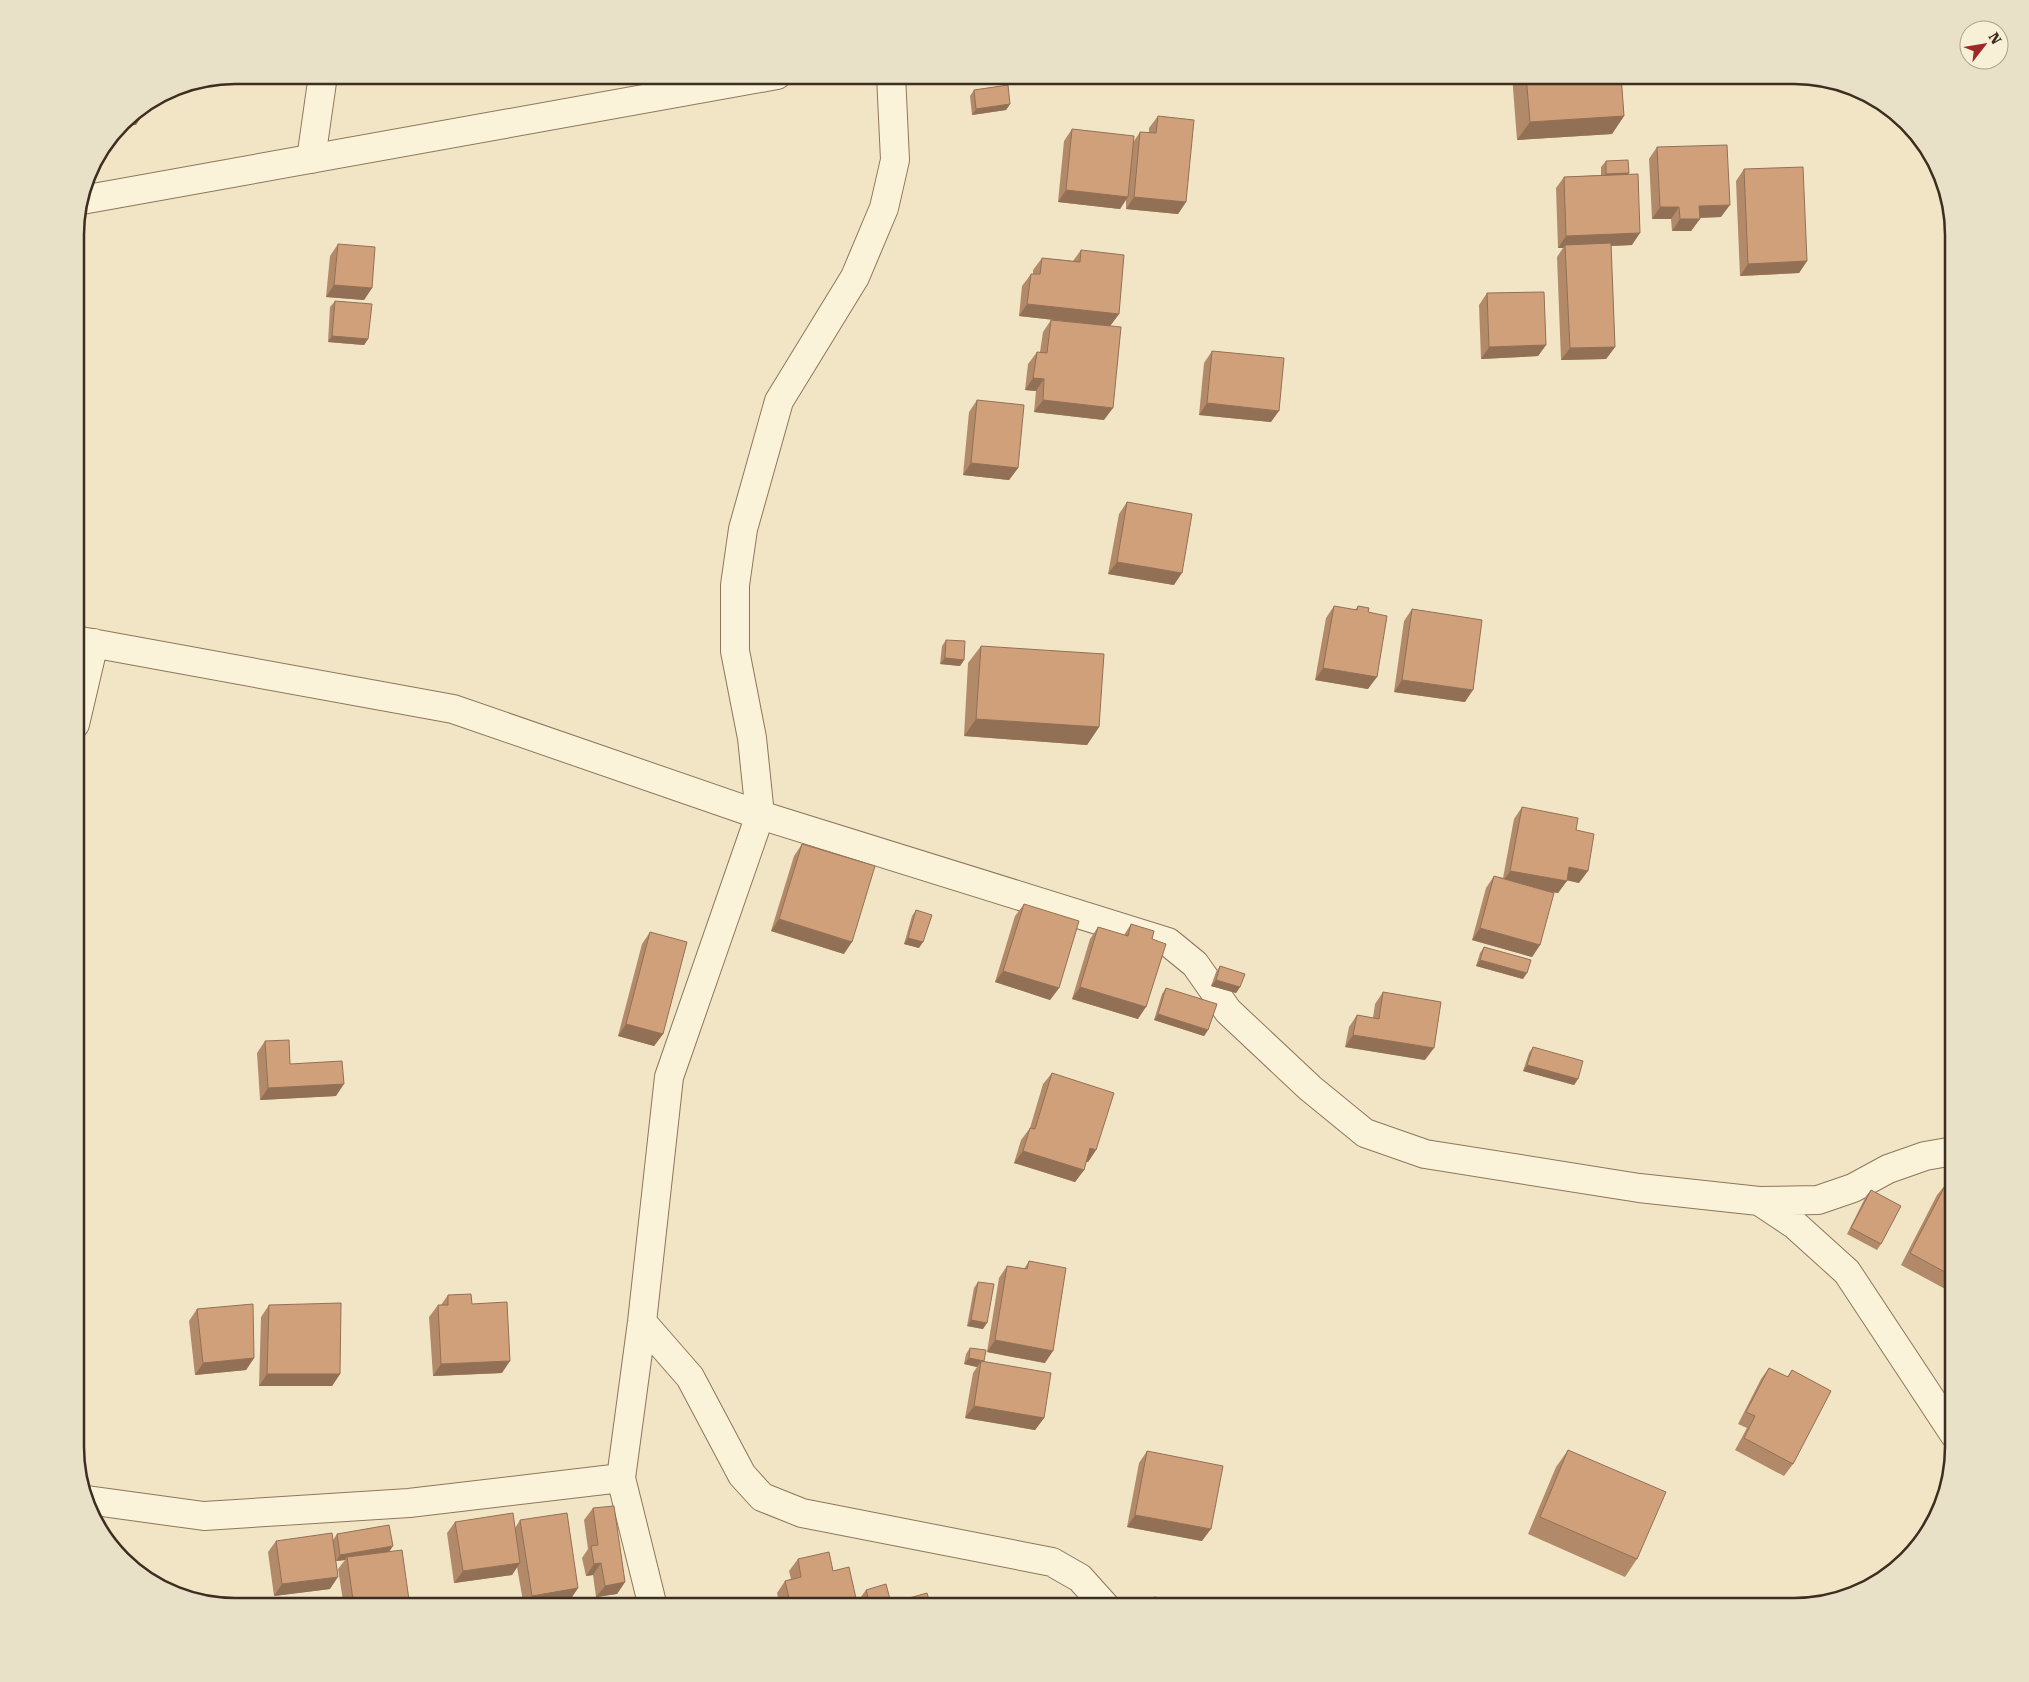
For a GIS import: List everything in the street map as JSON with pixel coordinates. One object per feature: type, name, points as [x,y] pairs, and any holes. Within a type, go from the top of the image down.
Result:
[{"type":"street","points":[[311,158],[322,84]]},
{"type":"street","points":[[88,199],[726,84]]},
{"type":"street","points":[[651,1598],[621,1478],[642,1322],[669,1077],[760,815],[752,738],[735,651],[735,585],[743,529],[779,401],[855,277],[884,208],[895,160],[891,84]]},
{"type":"street","points":[[85,642],[453,709],[760,815],[1168,942],[1195,964],[1228,1011],[1310,1088],[1365,1133],[1424,1154],[1639,1188],[1759,1201],[1818,1200],[1853,1188],[1888,1169],[1925,1156],[1945,1153]]},
{"type":"street","points":[[1759,1201],[1795,1225],[1847,1272],[1945,1420]]},
{"type":"street","points":[[642,1322],[690,1377],[742,1475],[762,1497],[802,1513],[1052,1562],[1080,1578],[1098,1598]]},
{"type":"street","points":[[94,1501],[204,1516],[410,1504],[621,1478]]},
{"type":"building","points":[[1527,84],[1622,84],[1624,116],[1530,122]]},
{"type":"building","points":[[1008,85],[1010,104],[976,109],[974,90]]},
{"type":"building","points":[[1158,116],[1194,120],[1186,202],[1134,197],[1140,132],[1156,133]]},
{"type":"building","points":[[1072,129],[1134,136],[1128,197],[1066,190]]},
{"type":"building","points":[[1727,145],[1730,205],[1699,206],[1700,219],[1680,219],[1679,207],[1660,207],[1657,147]]},
{"type":"building","points":[[1628,160],[1629,173],[1606,174],[1606,161]]},
{"type":"building","points":[[1803,167],[1807,261],[1748,264],[1744,169]]},
{"type":"building","points":[[1638,174],[1640,233],[1566,236],[1564,177]]},
{"type":"building","points":[[1611,243],[1615,347],[1570,348],[1565,245]]},
{"type":"building","points":[[338,244],[375,247],[372,288],[334,285]]},
{"type":"building","points":[[1081,250],[1124,255],[1119,314],[1027,304],[1031,274],[1040,274],[1042,258],[1080,262]]},
{"type":"building","points":[[1544,292],[1546,345],[1489,347],[1487,293]]},
{"type":"building","points":[[335,301],[372,304],[368,339],[332,336]]},
{"type":"building","points":[[1051,320],[1121,327],[1113,408],[1043,400],[1044,379],[1033,378],[1037,352],[1047,353]]},
{"type":"building","points":[[1212,351],[1284,358],[1279,411],[1207,403]]},
{"type":"building","points":[[977,400],[1024,405],[1018,468],[971,463]]},
{"type":"building","points":[[1127,502],[1192,514],[1182,573],[1117,562]]},
{"type":"building","points":[[1334,606],[1357,610],[1358,606],[1369,608],[1368,612],[1387,616],[1377,677],[1323,668]]},
{"type":"building","points":[[1412,609],[1482,620],[1473,690],[1402,680]]},
{"type":"building","points":[[946,640],[965,641],[964,660],[945,658]]},
{"type":"building","points":[[981,646],[1104,654],[1099,727],[976,719]]},
{"type":"building","points":[[1522,807],[1578,818],[1576,830],[1594,834],[1588,871],[1569,867],[1567,881],[1510,871]]},
{"type":"building","points":[[802,844],[875,866],[852,942],[779,919]]},
{"type":"building","points":[[1494,876],[1554,893],[1540,945],[1480,928]]},
{"type":"building","points":[[1024,904],[1079,921],[1059,988],[1003,971]]},
{"type":"building","points":[[916,910],[932,915],[923,942],[908,938]]},
{"type":"building","points":[[1131,924],[1154,931],[1152,939],[1166,944],[1146,1007],[1080,987],[1098,927],[1128,936]]},
{"type":"building","points":[[650,932],[687,942],[663,1034],[626,1024]]},
{"type":"building","points":[[1484,947],[1531,960],[1527,973],[1480,960]]},
{"type":"building","points":[[1220,966],[1245,974],[1240,987],[1216,980]]},
{"type":"building","points":[[1166,988],[1217,1004],[1208,1030],[1158,1014]]},
{"type":"building","points":[[1383,992],[1441,1002],[1434,1048],[1353,1035],[1357,1015],[1379,1019]]},
{"type":"building","points":[[289,1040],[290,1064],[342,1061],[344,1084],[268,1088],[265,1041]]},
{"type":"building","points":[[1533,1047],[1583,1061],[1578,1079],[1527,1065]]},
{"type":"building","points":[[1052,1073],[1114,1093],[1096,1150],[1090,1148],[1084,1170],[1023,1151],[1030,1128],[1035,1129]]},
{"type":"building","points":[[1945,1186],[1945,1272],[1910,1253]]},
{"type":"building","points":[[1871,1190],[1901,1206],[1881,1244],[1851,1228]]},
{"type":"building","points":[[1029,1261],[1066,1268],[1053,1351],[995,1340],[1007,1266],[1027,1269]]},
{"type":"building","points":[[978,1282],[994,1284],[987,1323],[971,1320]]},
{"type":"building","points":[[471,1294],[472,1304],[507,1302],[510,1361],[441,1364],[438,1305],[448,1305],[448,1295]]},
{"type":"building","points":[[341,1303],[340,1374],[267,1374],[269,1305]]},
{"type":"building","points":[[253,1304],[254,1358],[203,1363],[197,1309]]},
{"type":"building","points":[[970,1348],[986,1350],[984,1361],[969,1358]]},
{"type":"building","points":[[981,1361],[1051,1373],[1044,1418],[974,1406]]},
{"type":"building","points":[[1769,1368],[1788,1377],[1792,1370],[1831,1391],[1793,1464],[1744,1438],[1755,1416],[1746,1412]]},
{"type":"building","points":[[1568,1450],[1666,1492],[1637,1559],[1540,1517]]},
{"type":"building","points":[[1147,1451],[1223,1466],[1211,1529],[1135,1515]]},
{"type":"building","points":[[614,1506],[625,1582],[605,1586],[601,1563],[594,1564],[591,1546],[598,1545],[593,1508]]},
{"type":"building","points":[[513,1513],[520,1563],[463,1571],[455,1522]]},
{"type":"building","points":[[567,1513],[578,1588],[532,1596],[520,1520]]},
{"type":"building","points":[[389,1525],[393,1546],[340,1555],[337,1534]]},
{"type":"building","points":[[332,1533],[338,1577],[282,1584],[276,1541]]},
{"type":"building","points":[[402,1550],[409,1598],[353,1598],[347,1557]]},
{"type":"building","points":[[829,1552],[833,1571],[849,1567],[856,1598],[789,1598],[785,1581],[801,1577],[798,1559]]},
{"type":"building","points":[[886,1584],[890,1598],[868,1598],[866,1590]]},
{"type":"building","points":[[927,1593],[928,1598],[909,1598]]}]
